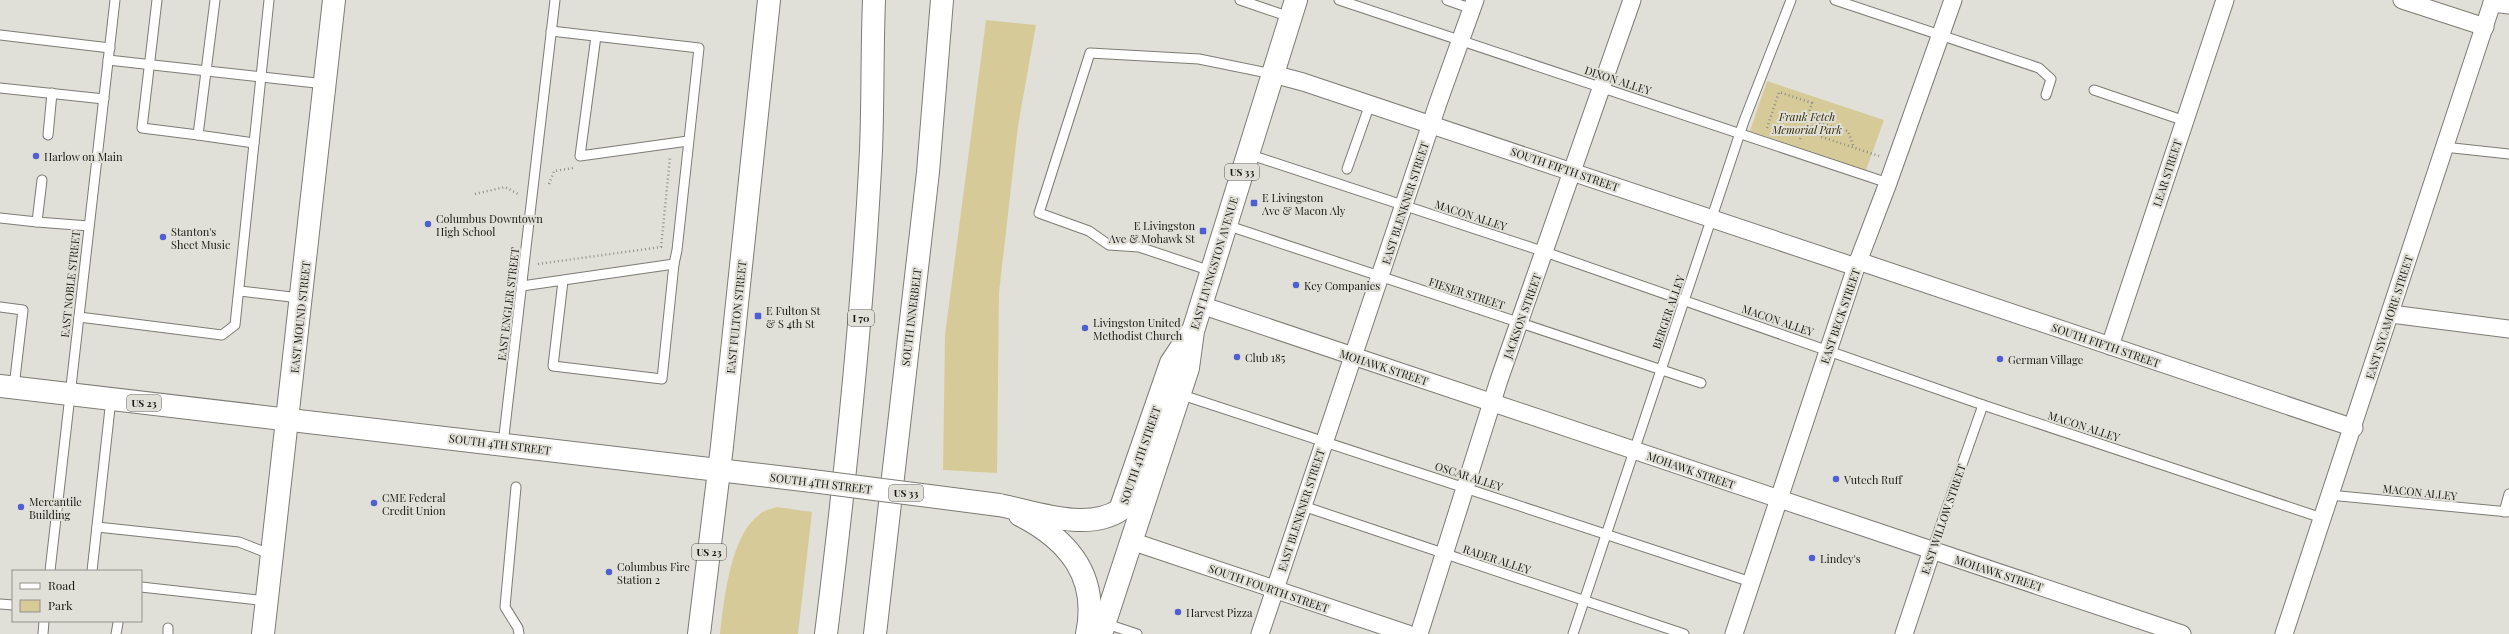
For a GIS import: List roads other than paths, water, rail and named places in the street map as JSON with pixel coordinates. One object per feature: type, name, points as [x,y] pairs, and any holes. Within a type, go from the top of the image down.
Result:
[{"type":"main road","name":"EAST MOUND STREET","points":[[263,634],[302,298],[334,0]]},
{"type":"main road","name":"EAST FULTON STREET","points":[[699,634],[719,470],[770,0]]},
{"type":"main road","name":"I 70","points":[[826,634],[850,439],[862,296],[871,149],[874,0]]},
{"type":"main road","name":"SOUTH INNERBELT","points":[[875,634],[928,172],[942,0]]},
{"type":"main road","name":"EAST LIVINGSTON AVENUE","points":[[1095,631],[1130,545],[1188,368],[1193,331],[1293,8]]},
{"type":"main road","name":"SOUTH 4TH STREET","points":[[7,387],[812,481],[999,505],[1072,520],[1100,518],[1120,510],[1171,363],[1193,331]]},
{"type":"main road","name":"SOUTH 4TH STREET","points":[[999,505],[1051,533],[1069,550],[1081,570],[1095,631]]},
{"type":"street","name":"JACKSON STREET","points":[[1419,634],[1492,402],[1603,88],[1632,0]]},
{"type":"street","name":"EAST BECK STREET","points":[[1734,634],[1857,264],[1896,162],[1953,0]]},
{"type":"street","name":"LEAR STREET","points":[[2110,346],[2225,0]]},
{"type":"street","points":[[2402,0],[2485,27]]},
{"type":"street","points":[[2493,2],[2509,5]]},
{"type":"street","name":"EAST SYCAMORE STREET","points":[[2284,634],[2329,495],[2354,428],[2444,146],[2493,2]]},
{"type":"street","name":"EAST BLENKNER STREET","points":[[1260,634],[1352,356],[1431,124],[1462,40],[1473,4]]},
{"type":"street","name":"SOUTH FIFTH STREET","points":[[1273,74],[1431,124],[1713,219],[2110,346],[2354,428]]},
{"type":"street","name":"MOHAWK STREET","points":[[1201,305],[1492,402],[1778,500],[2182,634]]},
{"type":"street","points":[[2391,314],[2509,329]]},
{"type":"street","name":"SOUTH FOURTH STREET","points":[[1130,545],[1275,590],[1408,634]]},
{"type":"street","name":"EAST WILLOW STREET","points":[[1904,634],[1932,550]]},
{"type":"lane","name":"EAST NOBLE STREET","points":[[50,570],[115,0]]},
{"type":"lane","points":[[157,0],[142,128],[198,134],[254,143]]},
{"type":"lane","points":[[198,134],[215,0]]},
{"type":"lane","points":[[79,317],[222,335],[236,325],[269,0]]},
{"type":"lane","name":"EAST ENGLER STREET","points":[[504,444],[555,0]]},
{"type":"lane","points":[[1240,0],[1293,8]]},
{"type":"lane","name":"DIXON ALLEY","points":[[1339,0],[1888,183]]},
{"type":"lane","points":[[1447,0],[1473,4]]},
{"type":"lane","name":"BERGER ALLEY","points":[[1573,634],[1583,600],[1713,219],[1740,133],[1791,0]]},
{"type":"lane","points":[[1835,0],[1942,34],[2039,68],[2050,79],[2046,95]]},
{"type":"lane","points":[[551,31],[699,48],[662,379],[553,366],[563,281]]},
{"type":"lane","points":[[0,35],[110,48]]},
{"type":"lane","points":[[596,36],[580,156],[688,141]]},
{"type":"lane","points":[[1212,271],[1139,247],[1109,245],[1089,230],[1039,213],[1090,53],[1199,59],[1273,74]]},
{"type":"lane","points":[[108,60],[325,84]]},
{"type":"lane","points":[[0,88],[104,99]]},
{"type":"lane","points":[[2094,90],[2185,121]]},
{"type":"lane","points":[[48,135],[52,93]]},
{"type":"lane","points":[[1347,169],[1370,104]]},
{"type":"lane","points":[[2444,146],[2509,154]]},
{"type":"lane","name":"MACON ALLEY","points":[[1248,154],[1545,252],[1983,405],[2322,518]]},
{"type":"lane","points":[[37,222],[42,180]]},
{"type":"lane","points":[[0,218],[89,226]]},
{"type":"lane","name":"FIESER STREET","points":[[1226,225],[1701,383]]},
{"type":"lane","points":[[522,286],[674,264]]},
{"type":"lane","points":[[240,291],[302,298]]},
{"type":"lane","points":[[0,307],[23,310],[7,387]]},
{"type":"lane","name":"OSCAR ALLEY","points":[[1179,394],[1751,582]]},
{"type":"lane","points":[[92,570],[112,399]]},
{"type":"lane","name":"EAST WILLOW STREET","points":[[1932,550],[1983,405]]},
{"type":"lane","points":[[516,487],[505,607],[518,628],[519,634]]},
{"type":"lane","points":[[2506,512],[2509,494]]},
{"type":"lane","name":"MACON ALLEY","points":[[2329,495],[2506,512]]},
{"type":"lane","name":"RADER ALLEY","points":[[1302,506],[1684,634]]},
{"type":"lane","points":[[97,527],[239,542],[272,555]]},
{"type":"lane","points":[[142,587],[267,601]]},
{"type":"lane","points":[[0,604],[12,605]]},
{"type":"lane","points":[[43,634],[44,622]]},
{"type":"lane","points":[[116,634],[118,623]]},
{"type":"lane","points":[[1095,631],[1137,634]]},
{"type":"place","name":"Harlow on Main","points":[[36,156]]},
{"type":"place","name":"E Livingston Ave & Macon Aly","points":[[1254,203]]},
{"type":"place","name":"Columbus Downtown High School","points":[[428,224]]},
{"type":"place","name":"E Livingston Ave & Mohawk St","points":[[1203,231]]},
{"type":"place","name":"Stanton's Sheet Music","points":[[163,237]]},
{"type":"place","name":"Key Companies","points":[[1296,285]]},
{"type":"place","name":"E Fulton St & S 4th St","points":[[758,316]]},
{"type":"place","name":"Livingston United Methodist Church","points":[[1085,328]]},
{"type":"place","name":"Club 185","points":[[1237,357]]},
{"type":"place","name":"German Village","points":[[2000,359]]},
{"type":"place","name":"Vutech Ruff","points":[[1836,479]]},
{"type":"place","name":"CME Federal Credit Union","points":[[374,503]]},
{"type":"place","name":"Mercantile Building","points":[[21,507]]},
{"type":"place","name":"Lindey's","points":[[1812,558]]},
{"type":"place","name":"Columbus Fire Station 2","points":[[609,572]]},
{"type":"place","name":"Harvest Pizza","points":[[1178,612]]},
{"type":"park label","name":"Frank Fetch Memorial Park","points":[[1807,122]]}]
